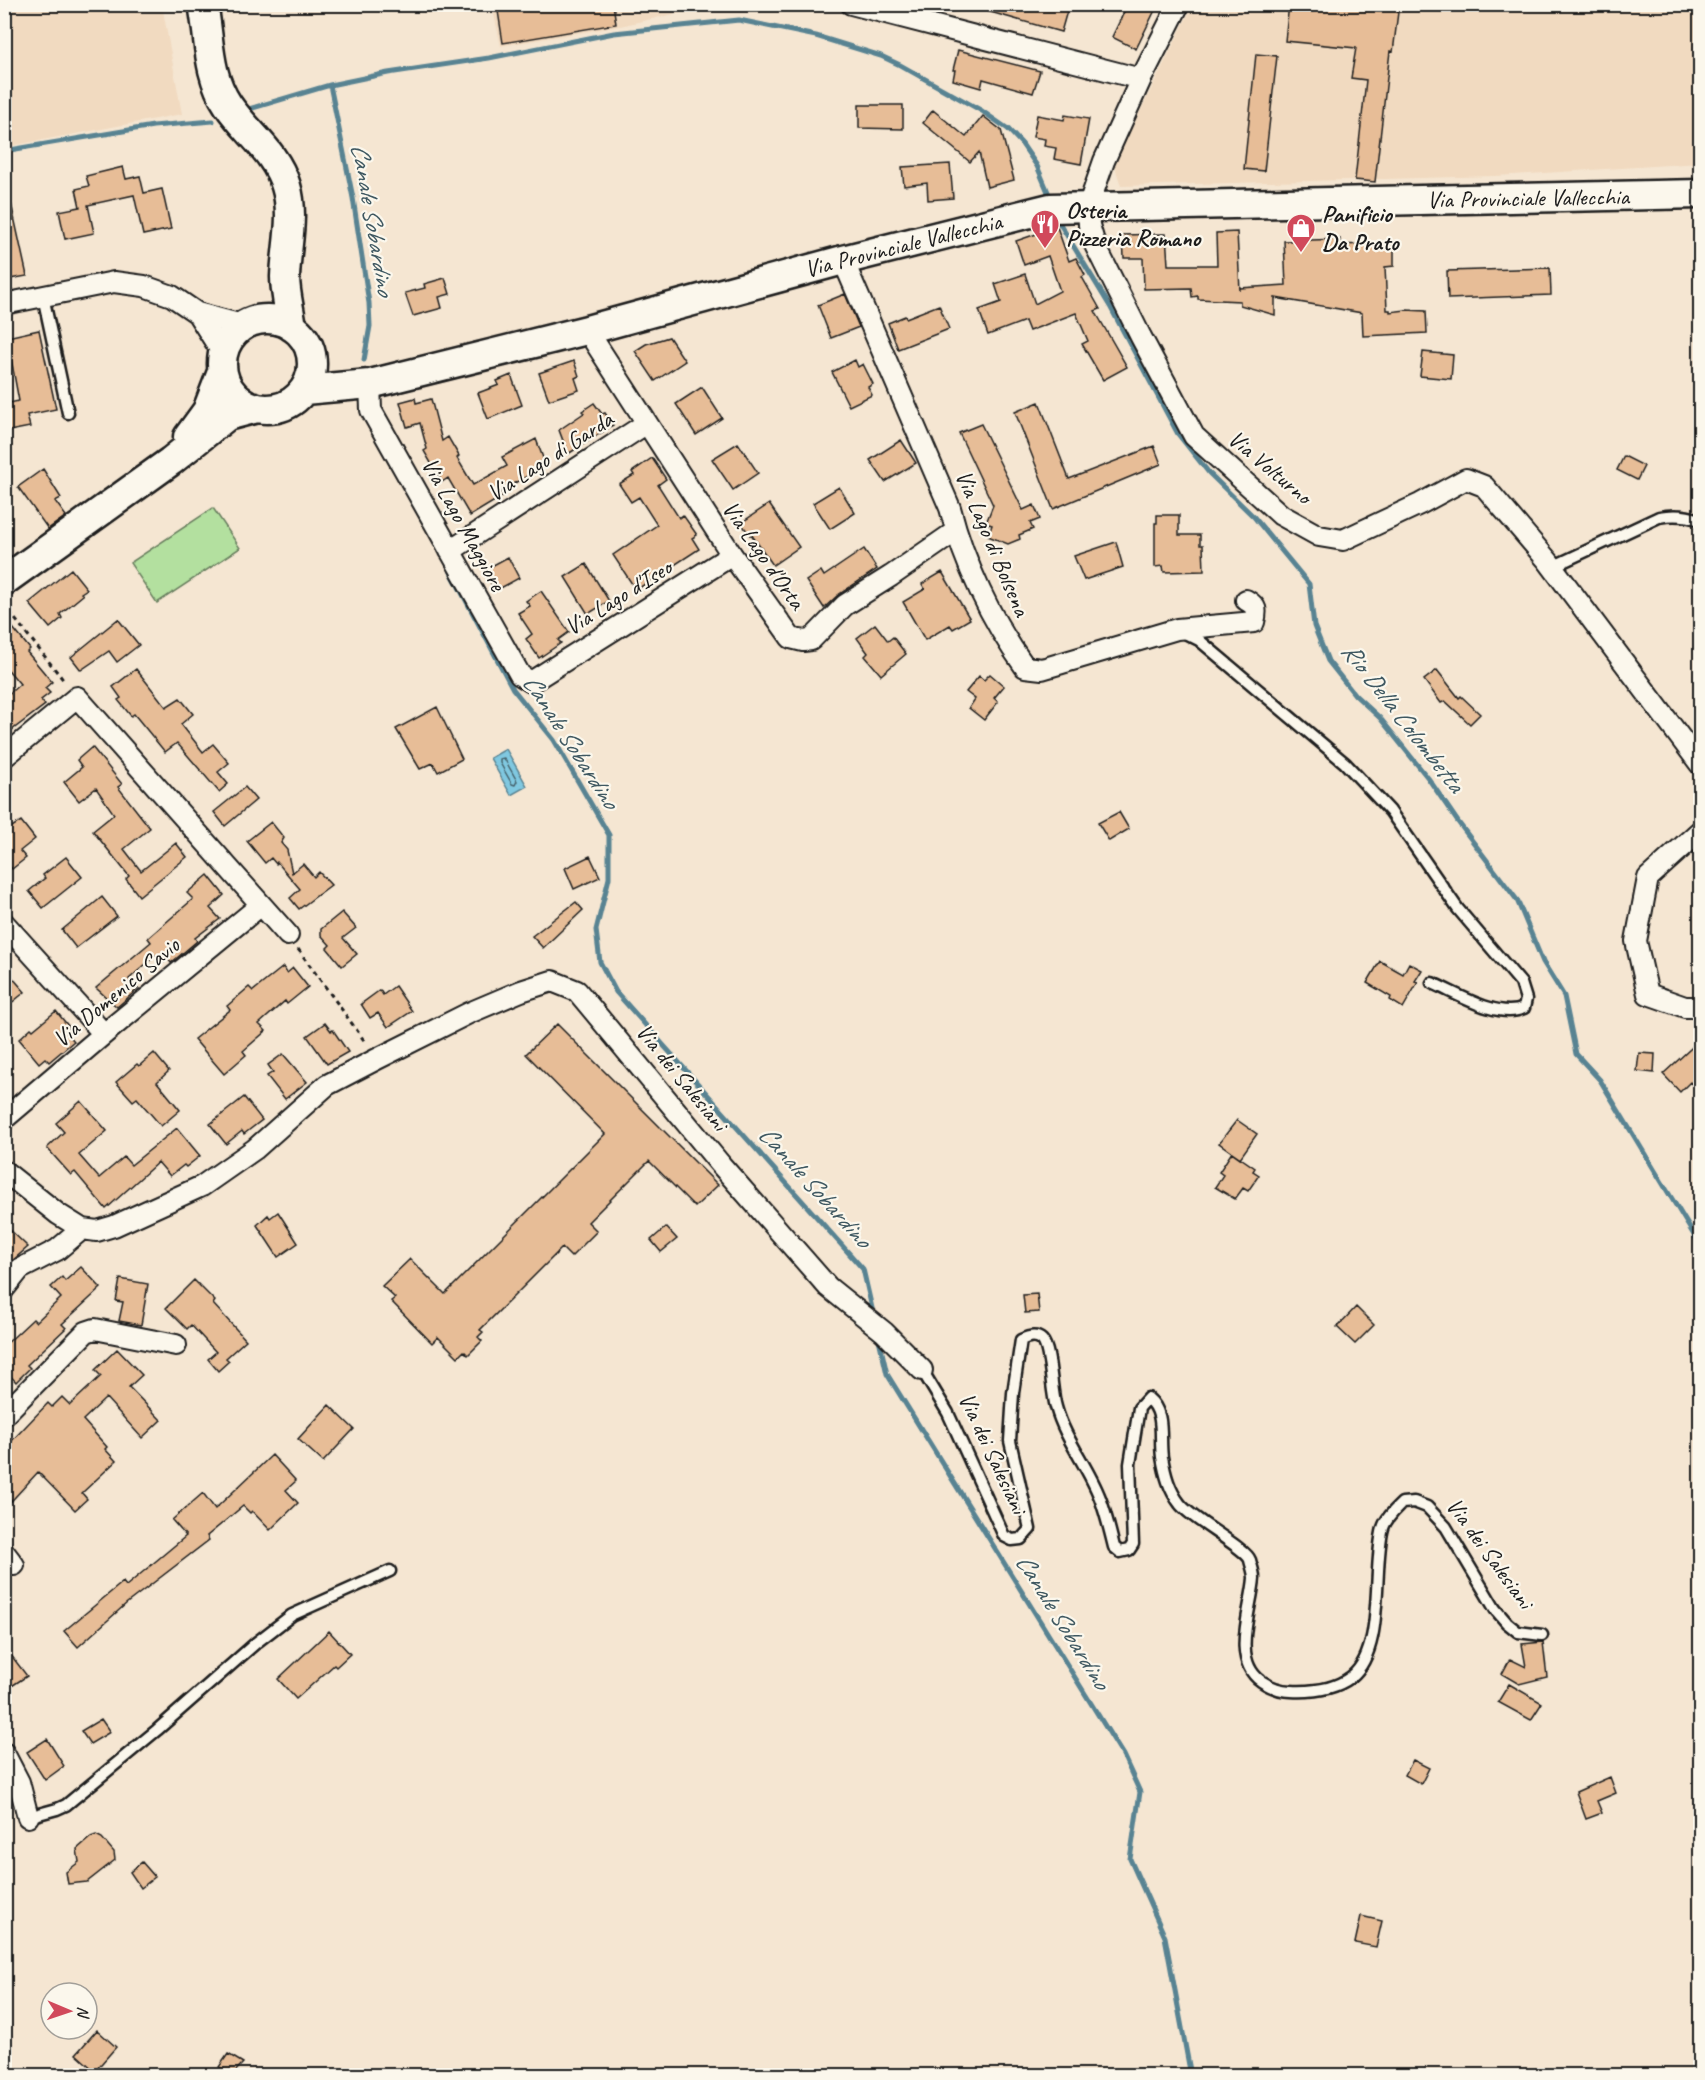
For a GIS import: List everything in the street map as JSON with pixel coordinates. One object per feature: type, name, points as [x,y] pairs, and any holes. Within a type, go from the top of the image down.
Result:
[{"type":"main road","points":[[205,7],[211,66],[227,105],[268,150],[287,187],[290,211],[285,279],[292,327]]},
{"type":"main road","name":"Via Provinciale Vallecchia","points":[[4,581],[171,461],[227,416],[257,408],[270,409],[283,406],[304,390],[370,384],[587,330],[843,260],[1050,208],[1701,194]]},
{"type":"main road","name":"Via Provinciale Vallecchia","points":[[171,461],[207,411],[233,333],[251,322],[285,279]]},
{"type":"main road","points":[[251,322],[271,318],[282,321],[292,327],[308,344],[312,368],[304,390]]},
{"type":"main road","points":[[311,356],[334,370],[370,384]]},
{"type":"main road","points":[[223,363],[227,384],[234,395],[257,408]]},
{"type":"street","points":[[851,4],[1141,79]]},
{"type":"street","points":[[1088,207],[1104,161],[1141,79],[1179,4]]},
{"type":"street","name":"Via Volturno","points":[[1088,207],[1089,225],[1095,244],[1194,436],[1281,515],[1319,536],[1343,540],[1420,504],[1466,479],[1484,486],[1552,567],[1701,764]]},
{"type":"street","name":"Via Lago di Bolsena","points":[[843,260],[950,508],[956,531],[978,587],[1024,667],[1042,669],[1177,629],[1254,622],[1257,611],[1255,605],[1246,600]]},
{"type":"street","points":[[4,304],[114,282],[144,286],[163,292],[197,313],[251,322]]},
{"type":"street","points":[[197,313],[223,363]]},
{"type":"street","name":"Via Lago d'Orta","points":[[587,330],[732,555],[791,638],[811,640],[845,605],[956,531]]},
{"type":"street","name":"Via Lago Maggiore","points":[[370,384],[371,410],[520,675],[531,682]]},
{"type":"street","name":"Via Lago di Garda","points":[[450,551],[647,423]]},
{"type":"street","name":"Via Lago d'Iseo","points":[[531,682],[732,555]]},
{"type":"street","points":[[4,757],[78,697],[288,935]]},
{"type":"street","points":[[1701,831],[1648,878],[1636,941],[1648,994],[1685,1007],[1701,1007]]},
{"type":"street","name":"Via Domenico Savio","points":[[4,1119],[261,905]]},
{"type":"street","points":[[4,923],[104,1034]]},
{"type":"street","name":"Via dei Salesiani","points":[[82,1229],[97,1231],[114,1226],[202,1186],[255,1149],[327,1085],[469,1013],[521,991],[552,981],[577,991],[714,1157],[828,1287],[876,1326],[922,1370]]},
{"type":"street","points":[[4,1171],[58,1214],[82,1229],[57,1250],[20,1269],[4,1289]]},
{"type":"street","points":[[4,1415],[86,1332],[95,1329],[176,1345]]},
{"type":"street","points":[[6,1758],[19,1782],[28,1816]]},
{"type":"lane","points":[[43,296],[68,413]]},
{"type":"lane","points":[[1552,567],[1659,517],[1681,515],[1701,520]]},
{"type":"lane","points":[[1177,629],[1199,640],[1345,763],[1390,811],[1458,909],[1521,983],[1526,999],[1524,1008],[1516,1011],[1494,1010],[1432,982]]},
{"type":"lane","name":"Via dei Salesiani","points":[[922,1370],[948,1413],[1004,1536],[1012,1540],[1021,1539],[1030,1529],[1010,1441],[1014,1382],[1021,1340],[1031,1336],[1036,1337],[1041,1339],[1048,1348],[1052,1393],[1060,1423],[1100,1497],[1114,1547],[1119,1552],[1129,1550],[1133,1544],[1130,1464],[1139,1408],[1148,1398],[1156,1405],[1160,1419],[1162,1456],[1167,1482],[1180,1505],[1249,1557],[1254,1576],[1246,1620],[1245,1647],[1248,1663],[1257,1678],[1267,1685],[1282,1691],[1309,1692],[1335,1686],[1353,1676],[1374,1634],[1378,1563],[1383,1527],[1402,1503],[1414,1502],[1427,1507],[1446,1527],[1495,1609],[1507,1623],[1518,1632],[1542,1635]]},
{"type":"lane","points":[[28,1816],[66,1805],[157,1730],[257,1642],[292,1615],[390,1571]]},
{"type":"path","points":[[4,605],[78,697]]},
{"type":"path","points":[[288,935],[376,1059]]},
{"type":"shaded area","points":[[5,4],[162,5],[182,114],[5,147]]},
{"type":"shaded area","points":[[713,4],[714,10],[688,11],[620,26],[501,46],[492,5]]},
{"type":"shaded area","points":[[1193,5],[1700,5],[1700,163],[1496,176],[1121,186],[1114,164]]},
{"type":"green space","points":[[213,508],[240,548],[157,603],[130,563]]},
{"type":"water","points":[[506,749],[527,786],[511,795],[490,758]]},
{"type":"building","points":[[518,4],[613,4],[616,24],[503,43],[498,11],[519,8]]},
{"type":"building","points":[[983,4],[1069,4],[1061,32],[983,10]]},
{"type":"building","points":[[1128,4],[1158,4],[1136,49],[1112,37]]},
{"type":"building","points":[[1289,4],[1399,4],[1393,52],[1390,51],[1375,182],[1355,180],[1366,80],[1351,78],[1356,48],[1285,41]]},
{"type":"building","points":[[958,50],[1040,71],[1033,93],[983,79],[981,88],[953,80]]},
{"type":"building","points":[[1256,54],[1277,56],[1264,171],[1244,169]]},
{"type":"building","points":[[859,105],[903,105],[903,129],[859,128]]},
{"type":"building","points":[[933,110],[966,137],[983,116],[1001,130],[1014,180],[987,187],[979,152],[970,162],[923,123]]},
{"type":"building","points":[[1037,115],[1064,120],[1065,115],[1089,119],[1081,164],[1054,159],[1056,148],[1044,146],[1045,139],[1033,137]]},
{"type":"building","points":[[950,164],[953,198],[928,200],[927,183],[904,186],[902,167]]},
{"type":"building","points":[[123,167],[126,179],[140,176],[144,193],[162,189],[171,229],[143,235],[134,195],[88,205],[94,233],[65,239],[59,211],[80,207],[76,189],[89,186],[86,176]]},
{"type":"building","points":[[11,203],[27,276],[4,280],[4,204]]},
{"type":"building","points":[[1057,227],[1069,261],[1076,258],[1085,275],[1082,277],[1100,309],[1095,311],[1127,367],[1103,380],[1082,344],[1088,341],[1076,313],[1029,331],[1025,321],[988,335],[979,310],[1001,302],[995,284],[1025,274],[1035,304],[1060,291],[1048,256],[1024,265],[1016,241]]},
{"type":"building","points":[[1237,232],[1240,291],[1240,288],[1286,285],[1284,241],[1340,239],[1340,245],[1394,243],[1394,266],[1385,267],[1387,310],[1390,312],[1426,311],[1427,333],[1363,336],[1362,313],[1275,298],[1275,315],[1240,305],[1240,301],[1198,299],[1198,296],[1192,297],[1191,288],[1144,289],[1143,258],[1124,258],[1123,235],[1166,234],[1168,265],[1217,265],[1216,233]]},
{"type":"building","points":[[1550,268],[1551,295],[1448,299],[1447,271]]},
{"type":"building","points":[[445,278],[450,294],[439,297],[442,308],[413,316],[405,293],[425,288],[424,284]]},
{"type":"building","points":[[845,294],[859,327],[831,338],[818,305]]},
{"type":"building","points":[[939,305],[949,329],[898,349],[888,323]]},
{"type":"building","points":[[39,330],[56,409],[27,415],[30,427],[4,432],[4,404],[19,401],[7,337]]},
{"type":"building","points":[[669,337],[685,361],[655,381],[635,351],[646,344]]},
{"type":"building","points":[[1423,352],[1453,355],[1451,379],[1420,376]]},
{"type":"building","points":[[855,360],[858,367],[863,364],[873,384],[868,387],[872,395],[849,406],[832,372]]},
{"type":"building","points":[[574,361],[579,376],[575,378],[579,390],[549,400],[539,373]]},
{"type":"building","points":[[511,375],[522,405],[488,419],[478,393],[499,385],[497,381]]},
{"type":"building","points":[[702,387],[722,418],[696,435],[676,404]]},
{"type":"building","points":[[415,398],[416,403],[431,399],[442,441],[448,437],[473,485],[507,466],[502,457],[536,439],[546,466],[500,491],[503,496],[470,516],[448,478],[442,482],[424,451],[427,449],[420,423],[407,427],[400,402]]},
{"type":"building","points":[[1039,402],[1069,479],[1154,446],[1161,464],[1053,509],[1015,412]]},
{"type":"building","points":[[594,403],[613,425],[568,454],[559,430],[584,413],[582,411]]},
{"type":"building","points":[[981,424],[1023,510],[1034,505],[1040,519],[1030,523],[1033,529],[1019,535],[1020,539],[1008,544],[988,536],[992,525],[986,523],[993,505],[959,433]]},
{"type":"building","points":[[901,440],[916,463],[885,482],[870,460]]},
{"type":"building","points":[[738,443],[758,473],[733,490],[712,459]]},
{"type":"building","points":[[1624,456],[1644,466],[1637,480],[1617,470]]},
{"type":"building","points":[[652,458],[666,479],[658,485],[679,518],[683,515],[697,535],[692,538],[699,549],[636,590],[613,555],[657,525],[639,497],[631,502],[619,484],[634,475],[632,472]]},
{"type":"building","points":[[43,469],[61,498],[55,501],[66,516],[48,529],[18,487]]},
{"type":"building","points":[[839,487],[855,513],[830,529],[813,503]]},
{"type":"building","points":[[769,504],[799,547],[773,565],[741,523]]},
{"type":"building","points":[[1157,515],[1179,515],[1179,535],[1200,535],[1200,545],[1203,545],[1204,571],[1164,572],[1163,566],[1155,567]]},
{"type":"building","points":[[1116,542],[1123,567],[1084,580],[1074,556]]},
{"type":"building","points":[[864,549],[877,569],[838,595],[824,608],[806,581],[821,571],[824,576]]},
{"type":"building","points":[[508,557],[519,578],[495,591],[484,570]]},
{"type":"building","points":[[586,564],[609,601],[588,614],[565,577]]},
{"type":"building","points":[[71,569],[87,589],[60,614],[62,618],[50,628],[29,603]]},
{"type":"building","points":[[942,572],[970,619],[953,629],[950,625],[925,640],[903,602],[925,589],[922,584]]},
{"type":"building","points":[[541,591],[569,632],[558,640],[561,643],[539,658],[526,639],[532,634],[518,613],[530,606],[526,601]]},
{"type":"building","points":[[4,617],[30,649],[27,652],[52,682],[45,688],[50,693],[41,700],[45,705],[4,736],[4,698],[20,684],[4,665]]},
{"type":"building","points":[[118,619],[139,645],[117,662],[109,651],[81,670],[71,657]]},
{"type":"building","points":[[875,624],[888,641],[893,637],[906,654],[881,675],[865,656],[868,653],[857,638]]},
{"type":"building","points":[[136,669],[166,707],[180,698],[193,714],[181,724],[203,752],[213,744],[229,763],[218,772],[228,784],[219,792],[177,743],[165,752],[134,714],[131,716],[118,700],[121,698],[113,687]]},
{"type":"building","points":[[1437,670],[1459,698],[1461,696],[1480,714],[1470,724],[1445,701],[1441,703],[1424,680]]},
{"type":"building","points":[[990,674],[1004,686],[994,698],[998,702],[984,720],[969,708],[975,699],[966,692],[979,676],[984,680]]},
{"type":"building","points":[[437,707],[462,759],[438,772],[433,763],[420,769],[396,729]]},
{"type":"building","points":[[92,747],[122,784],[118,787],[150,828],[124,849],[141,871],[176,843],[187,857],[139,896],[126,879],[129,876],[93,831],[114,814],[96,788],[79,801],[64,782],[82,767],[77,760]]},
{"type":"building","points":[[245,787],[256,800],[225,826],[214,812]]},
{"type":"building","points":[[1119,812],[1129,829],[1109,841],[1098,823]]},
{"type":"building","points":[[21,821],[35,839],[20,851],[26,858],[12,869],[6,862],[4,864],[4,832]]},
{"type":"building","points":[[271,822],[284,838],[281,843],[287,850],[292,873],[303,864],[314,877],[319,872],[331,885],[299,909],[290,898],[300,889],[277,862],[276,864],[271,858],[265,863],[247,841]]},
{"type":"building","points":[[590,856],[600,877],[574,889],[565,868]]},
{"type":"building","points":[[66,857],[82,877],[43,908],[29,891],[45,878],[43,875]]},
{"type":"building","points":[[208,875],[224,895],[210,908],[220,919],[195,938],[197,941],[171,963],[168,959],[163,962],[156,955],[129,979],[138,989],[117,1007],[96,988],[151,942],[148,938],[193,899],[187,893]]},
{"type":"building","points":[[102,897],[117,916],[76,948],[62,930]]},
{"type":"building","points":[[576,902],[583,910],[543,948],[532,936]]},
{"type":"building","points":[[342,912],[356,928],[343,938],[357,954],[342,966],[327,948],[330,945],[321,935],[321,929]]},
{"type":"building","points":[[1380,961],[1403,974],[1409,963],[1422,970],[1403,1008],[1390,1000],[1391,997],[1367,983]]},
{"type":"building","points":[[283,967],[287,973],[293,968],[308,987],[287,1004],[285,1001],[259,1024],[266,1031],[243,1051],[246,1055],[224,1074],[194,1039],[230,1010],[227,1006],[249,987],[253,991]]},
{"type":"building","points":[[4,968],[25,992],[4,1009]]},
{"type":"building","points":[[395,986],[412,1011],[388,1027],[378,1013],[370,1018],[361,1004],[380,990],[383,995]]},
{"type":"building","points":[[56,1011],[69,1027],[65,1031],[74,1041],[49,1062],[45,1058],[39,1063],[19,1039]]},
{"type":"building","points":[[325,1023],[331,1031],[333,1030],[348,1052],[327,1064],[307,1036]]},
{"type":"building","points":[[557,1024],[718,1185],[695,1207],[649,1161],[588,1222],[597,1231],[571,1257],[562,1248],[480,1330],[483,1332],[478,1337],[482,1341],[468,1355],[464,1351],[458,1357],[438,1337],[432,1343],[391,1301],[395,1298],[382,1286],[410,1259],[445,1294],[605,1134],[526,1054]]},
{"type":"building","points":[[1701,1039],[1701,1094],[1690,1082],[1680,1092],[1663,1074]]},
{"type":"building","points":[[154,1053],[169,1071],[157,1082],[180,1110],[161,1126],[137,1098],[133,1101],[116,1082]]},
{"type":"building","points":[[1639,1053],[1655,1054],[1654,1073],[1637,1071]]},
{"type":"building","points":[[283,1054],[307,1082],[285,1099],[267,1076],[273,1072],[268,1065]]},
{"type":"building","points":[[244,1097],[262,1120],[244,1134],[242,1131],[226,1144],[210,1124]]},
{"type":"building","points":[[81,1101],[107,1131],[79,1155],[99,1178],[124,1157],[131,1165],[177,1128],[200,1156],[170,1176],[158,1162],[106,1209],[75,1172],[71,1175],[47,1148],[64,1132],[56,1123]]},
{"type":"building","points":[[1237,1120],[1257,1134],[1240,1158],[1219,1143]]},
{"type":"building","points":[[1232,1152],[1255,1168],[1253,1171],[1259,1175],[1248,1191],[1243,1188],[1235,1199],[1215,1187],[1223,1175],[1219,1172]]},
{"type":"building","points":[[278,1212],[298,1243],[278,1257],[257,1225],[268,1215],[270,1218]]},
{"type":"building","points":[[4,1224],[28,1247],[4,1268]]},
{"type":"building","points":[[666,1227],[677,1239],[661,1252],[651,1240]]},
{"type":"building","points":[[81,1267],[101,1288],[62,1324],[66,1328],[27,1365],[30,1368],[16,1382],[4,1369],[4,1346],[33,1319],[36,1322],[61,1298],[51,1287],[62,1277],[65,1281]]},
{"type":"building","points":[[120,1279],[148,1284],[141,1325],[119,1321],[123,1302],[116,1301]]},
{"type":"building","points":[[194,1280],[215,1301],[213,1304],[246,1340],[226,1358],[229,1361],[218,1371],[208,1359],[216,1352],[191,1325],[187,1329],[166,1308]]},
{"type":"building","points":[[1037,1294],[1039,1312],[1025,1313],[1023,1295]]},
{"type":"building","points":[[1356,1307],[1374,1325],[1355,1344],[1337,1327]]},
{"type":"building","points":[[117,1349],[142,1375],[129,1387],[161,1420],[142,1438],[106,1398],[83,1420],[116,1461],[82,1493],[87,1499],[75,1510],[38,1472],[4,1509],[4,1449],[48,1403],[52,1407],[62,1397],[70,1405],[101,1376],[95,1370]]},
{"type":"building","points":[[329,1405],[354,1429],[323,1462],[298,1439]]},
{"type":"building","points":[[272,1455],[296,1481],[286,1490],[298,1503],[270,1530],[252,1511],[250,1513],[243,1506],[207,1536],[209,1540],[127,1603],[78,1647],[64,1631],[123,1582],[126,1586],[186,1536],[172,1520],[203,1493],[215,1509]]},
{"type":"building","points":[[329,1631],[350,1654],[296,1699],[278,1679]]},
{"type":"building","points":[[1543,1642],[1547,1677],[1519,1684],[1502,1674],[1510,1659],[1526,1667],[1522,1644]]},
{"type":"building","points":[[4,1646],[27,1676],[4,1691]]},
{"type":"building","points":[[1509,1684],[1542,1703],[1531,1720],[1498,1702]]},
{"type":"building","points":[[101,1719],[110,1732],[90,1744],[81,1731]]},
{"type":"building","points":[[47,1739],[64,1766],[45,1780],[27,1752]]},
{"type":"building","points":[[1413,1760],[1429,1768],[1421,1784],[1405,1775]]},
{"type":"building","points":[[1610,1777],[1616,1793],[1597,1801],[1602,1813],[1586,1819],[1576,1792]]},
{"type":"building","points":[[96,1835],[102,1838],[114,1852],[115,1860],[87,1882],[68,1884],[66,1872],[79,1862],[77,1849]]},
{"type":"building","points":[[142,1862],[155,1877],[141,1888],[130,1872]]},
{"type":"building","points":[[1361,1916],[1382,1921],[1376,1947],[1355,1943]]},
{"type":"building","points":[[99,2032],[116,2047],[95,2071],[76,2054],[87,2041],[99,2041]]},
{"type":"building","points":[[228,2054],[243,2063],[232,2075],[219,2067]]},
{"type":"waterway","name":"Rio Della Colombetta","points":[[249,109],[330,85],[388,73],[489,58],[614,33],[739,20],[816,36],[881,56],[900,65],[982,111],[1008,129],[1037,166],[1048,192]]},
{"type":"waterway","name":"Canale Sobardino","points":[[330,85],[353,198],[369,303],[370,326],[364,360]]},
{"type":"waterway","points":[[4,151],[153,126],[213,121]]},
{"type":"waterway","name":"Rio Della Colombetta","points":[[1060,224],[1111,308],[1178,434],[1209,473],[1254,517],[1309,584],[1314,626],[1328,661],[1355,695],[1380,718],[1428,778],[1517,900],[1543,962],[1564,996],[1576,1054],[1600,1080],[1700,1245]]},
{"type":"waterway","name":"Canale Sobardino","points":[[451,572],[513,689],[554,740],[609,835],[609,878],[596,930],[600,962],[616,992],[863,1269],[874,1317]]},
{"type":"waterway","name":"Canale Sobardino","points":[[878,1335],[887,1374],[1123,1755],[1140,1792],[1130,1859],[1165,1937],[1191,2076]]},
{"type":"place","name":"Osteria Pizzeria Romano","points":[[1045,250]]},
{"type":"place","name":"Panificio Da Prato","points":[[1301,254]]}]
